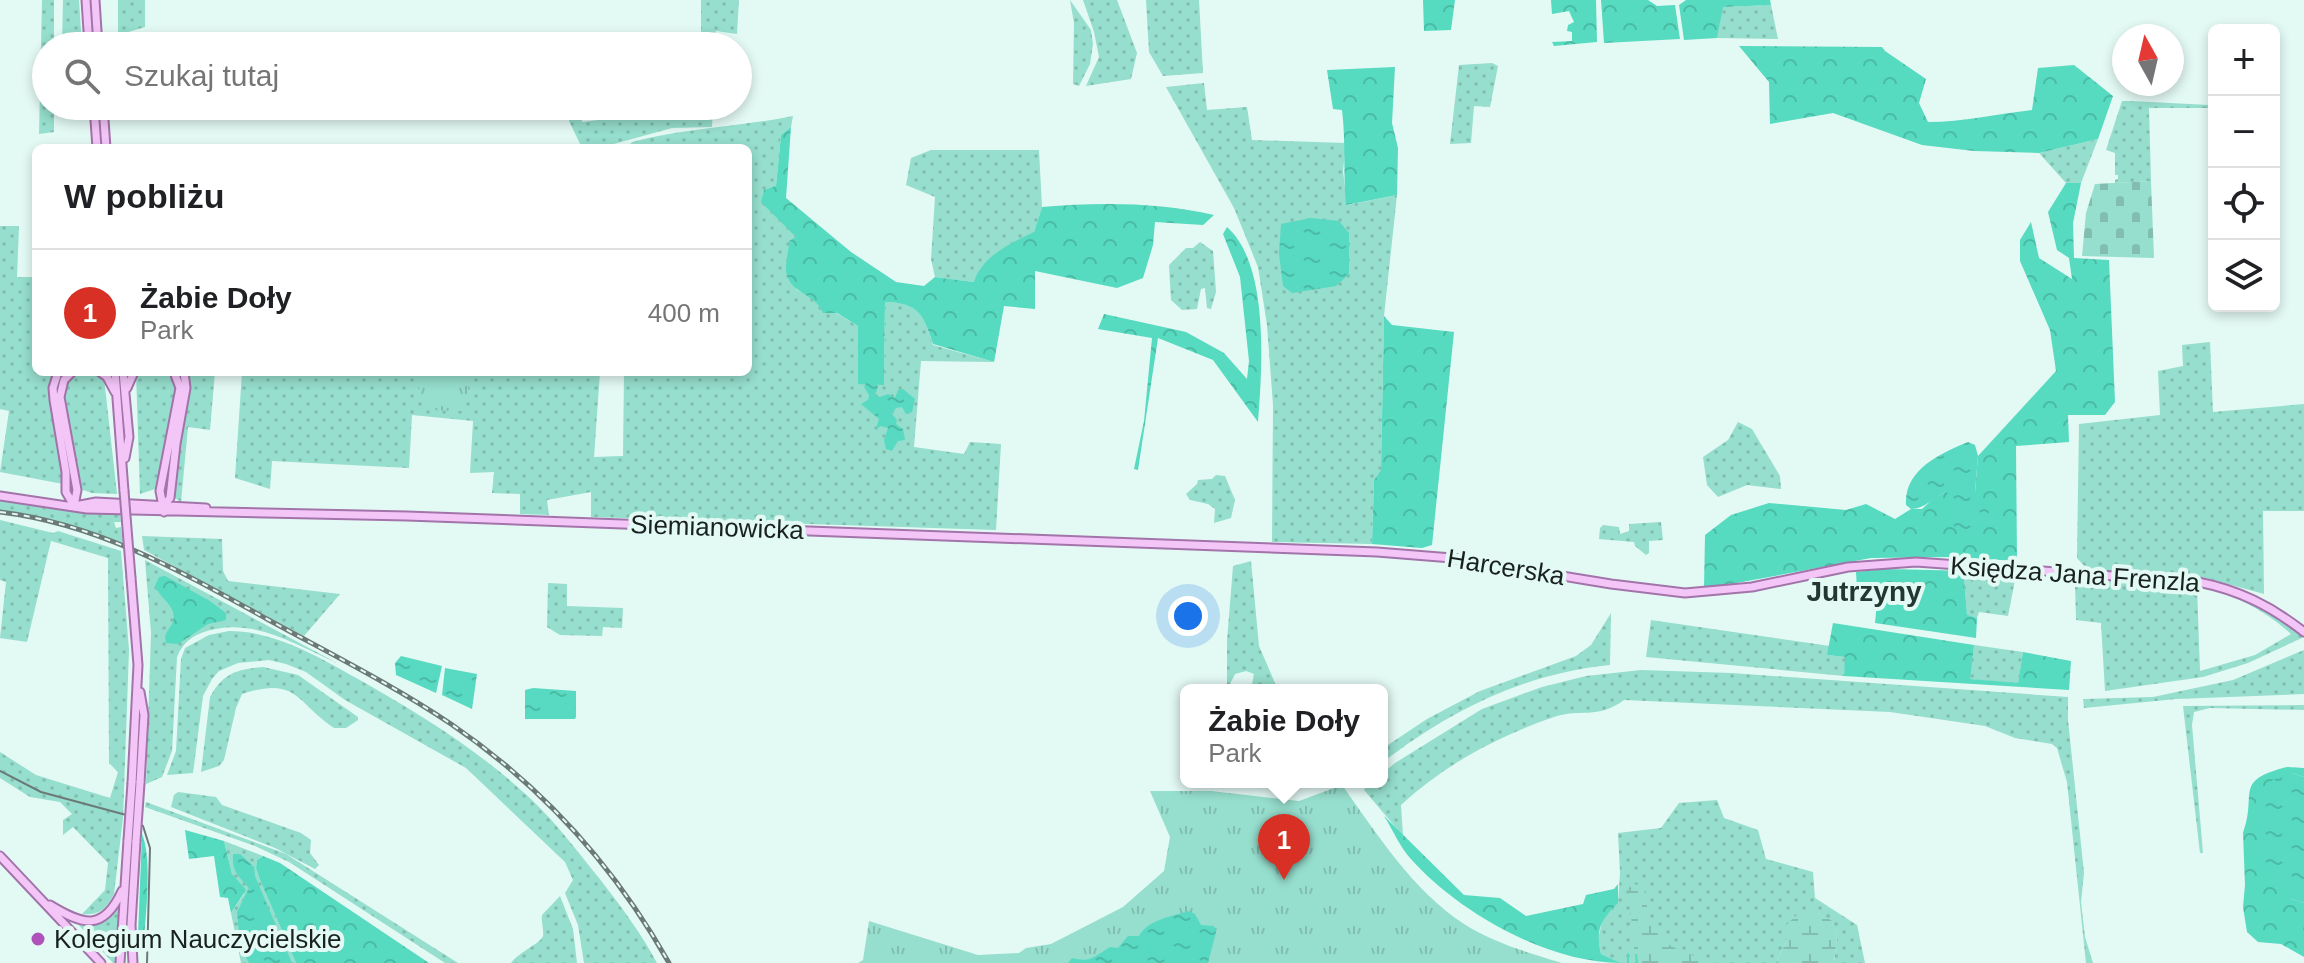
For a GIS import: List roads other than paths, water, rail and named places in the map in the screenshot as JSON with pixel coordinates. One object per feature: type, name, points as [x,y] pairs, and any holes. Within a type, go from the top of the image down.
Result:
[{"type":"main road","points":[[86,0],[88,32]]},
{"type":"main road","points":[[95,0],[97,32]]},
{"type":"main road","points":[[95,120],[97,144]]},
{"type":"main road","points":[[104,120],[106,144]]},
{"type":"main road","points":[[57,376],[53,388],[66,472],[66,492],[74,506]]},
{"type":"main road","points":[[68,376],[60,397],[77,490],[74,506]]},
{"type":"main road","points":[[106,376],[121,395]]},
{"type":"main road","points":[[116,376],[129,437],[123,468],[138,678],[132,841],[133,963]]},
{"type":"main road","points":[[121,395],[123,376]]},
{"type":"main road","points":[[121,395],[132,376]]},
{"type":"main road","points":[[164,509],[160,491],[180,388],[176,376]]},
{"type":"main road","points":[[164,509],[170,498],[186,388],[184,376]]},
{"type":"main road","points":[[77,490],[85,498],[96,502]]},
{"type":"main road","points":[[140,504],[160,491]]},
{"type":"main road","points":[[56,505],[66,492]]},
{"type":"main road","name":"Siemianowicka","points":[[0,496],[87,509],[199,507],[212,510],[1222,546]]},
{"type":"main road","name":"Siemianowicka","points":[[74,506],[96,502],[140,504],[164,509]]},
{"type":"main road","name":"Harcerska","points":[[1222,546],[1426,555],[1685,593],[1752,587],[1788,579]]},
{"type":"main road","name":"Księdza Jana Frenzla","points":[[1788,579],[1848,567],[1916,562],[2198,582],[2227,588],[2261,602],[2302,630]]},
{"type":"main road","points":[[120,963],[125,881],[132,841]]},
{"type":"main road","points":[[0,856],[101,963]]},
{"type":"main road","points":[[41,900],[76,920],[94,922],[110,912],[125,881]]},
{"type":"water","points":[[1311,218],[1339,221],[1349,233],[1349,274],[1336,286],[1292,293],[1283,286],[1279,254],[1281,224]]},
{"type":"water","points":[[867,382],[876,383],[875,395],[880,397],[888,394],[895,398],[898,390],[903,389],[915,399],[912,412],[906,414],[902,407],[896,408],[892,414],[897,420],[896,424],[903,429],[905,440],[898,441],[892,451],[886,449],[884,440],[888,428],[881,426],[876,429],[879,419],[861,404],[868,400],[869,395],[864,387]]},
{"type":"water","points":[[1968,442],[1975,445],[1978,456],[1975,492],[1988,508],[1990,520],[1979,535],[1972,537],[1954,528],[1947,491],[1921,507],[1911,509],[1906,505],[1907,493],[1917,473],[1935,458]]},
{"type":"water","points":[[401,656],[442,666],[436,693],[396,675],[395,663]]},
{"type":"water","points":[[445,668],[477,674],[472,709],[442,695]]},
{"type":"water","points":[[525,690],[576,691],[575,719],[525,719]]},
{"type":"water","points":[[2292,773],[2304,777],[2304,903],[2291,899],[2264,866],[2255,810],[2258,795],[2266,785]]},
{"type":"water","points":[[233,854],[240,854],[254,867],[292,963],[249,963],[240,946],[237,912],[249,888],[235,869]]},
{"type":"water","points":[[1189,911],[1195,914],[1201,925],[1214,926],[1216,932],[1208,963],[1068,963],[1072,958],[1088,959],[1110,947],[1118,948],[1128,936],[1139,936],[1154,922]]},
{"type":"waterway","points":[[1628,954],[1628,963]]},
{"type":"waterway","points":[[1636,955],[1637,963]]},
{"type":"tram line","points":[[0,771],[41,792],[130,816],[143,826],[150,848],[147,963]]},
{"type":"railway","points":[[0,512],[72,527],[139,552],[360,670],[451,724],[516,774],[574,831],[625,894],[669,963]]},
{"type":"place","name":"Żabie Doły","points":[[1284,880]]},
{"type":"place","name":"Kolegium Nauczycielskie","points":[[38,939]]},
{"type":"district","name":"Jutrzyny","points":[[1864,591]]}]
